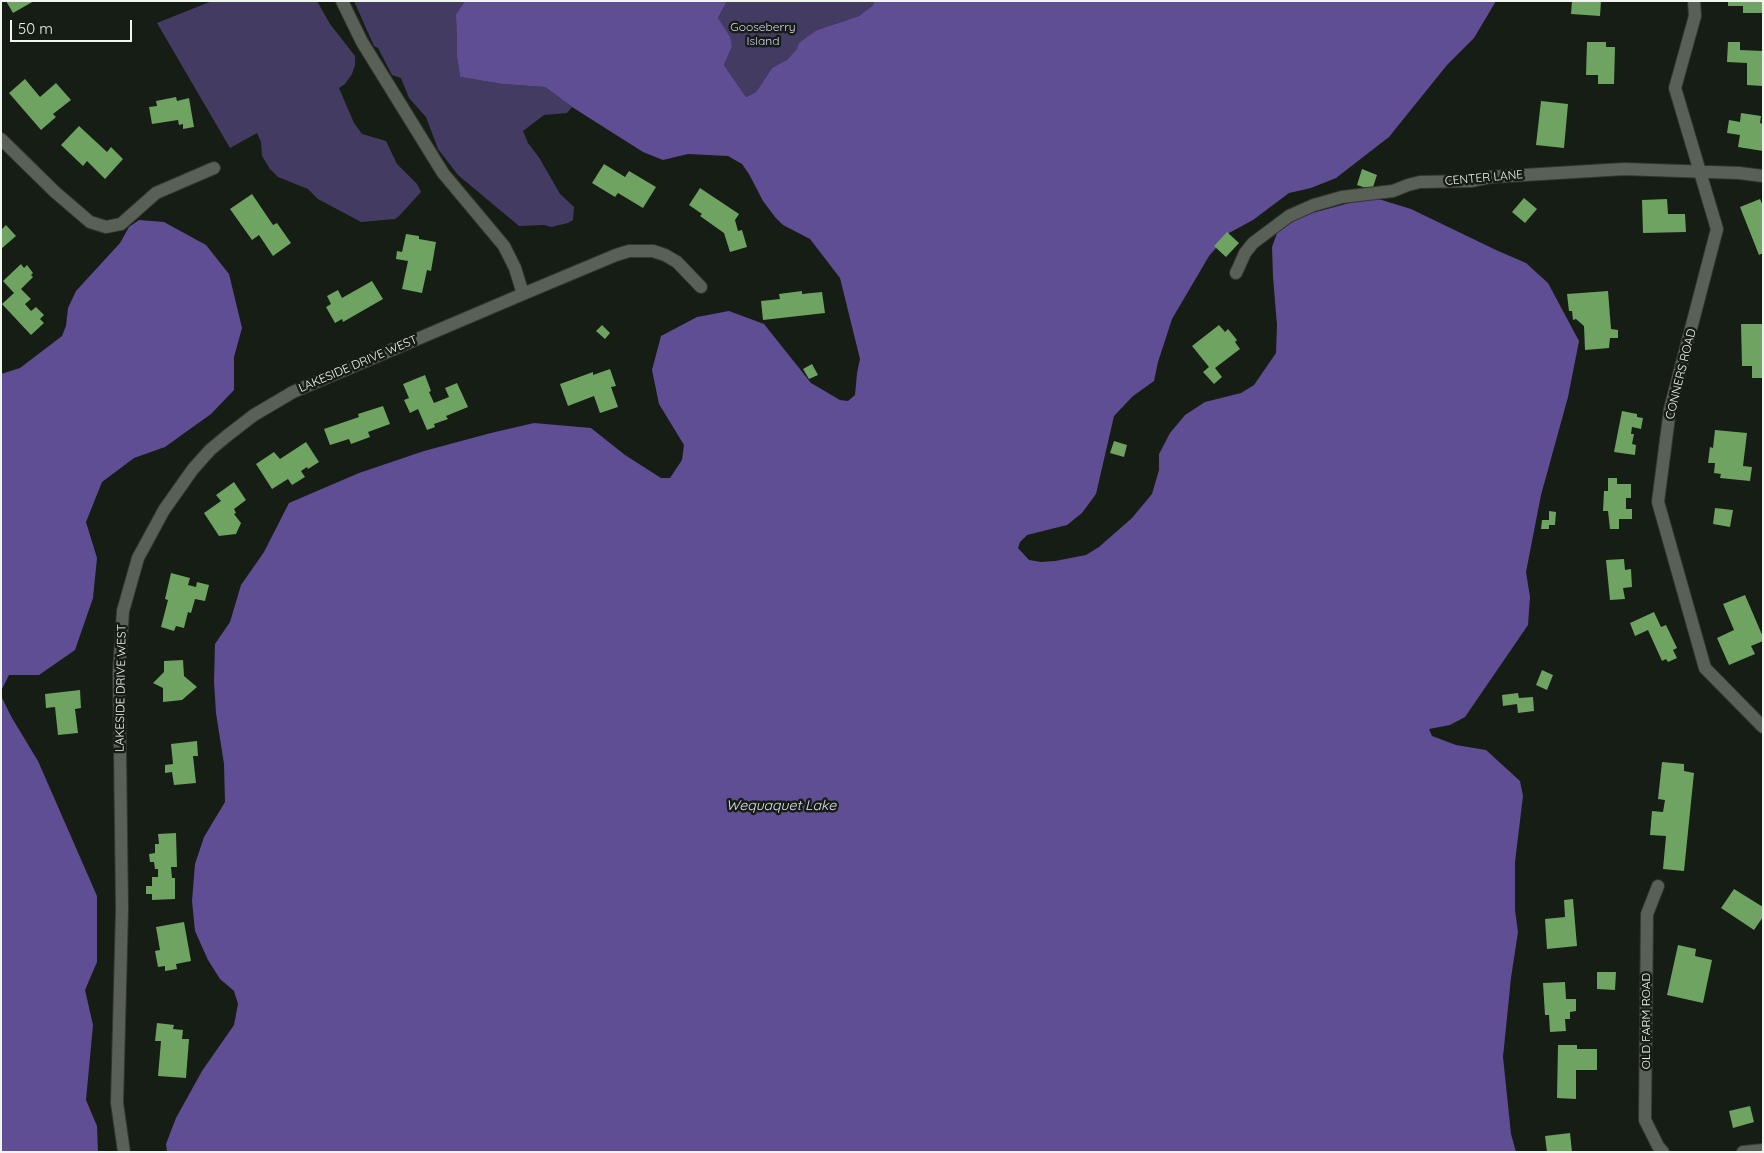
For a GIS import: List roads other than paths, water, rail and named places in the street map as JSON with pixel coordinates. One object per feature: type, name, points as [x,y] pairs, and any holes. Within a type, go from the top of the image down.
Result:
[{"type":"street","points":[[342,1],[362,42],[442,173],[504,246],[515,268],[522,294]]},
{"type":"street","name":"CONNERS ROAD","points":[[1694,1],[1695,16],[1675,88],[1717,229],[1670,409],[1658,502],[1705,668],[1763,727]]},
{"type":"street","points":[[1,139],[90,222],[106,227],[121,224],[156,193],[214,168]]},
{"type":"street","name":"CENTER LANE","points":[[1236,273],[1245,252],[1253,243],[1284,219],[1314,205],[1342,197],[1393,191],[1420,182],[1471,181],[1491,177],[1624,169],[1700,171],[1763,176]]},
{"type":"street","name":"LAKESIDE DRIVE WEST","points":[[124,1152],[117,1103],[122,909],[119,672],[123,611],[138,558],[164,510],[193,469],[210,450],[254,415],[293,392],[616,255],[629,251],[653,252],[665,255],[677,262],[702,287]]},
{"type":"street","name":"OLD FARM ROAD","points":[[1658,886],[1648,914],[1645,1120],[1663,1152]]},
{"type":"street","points":[[1743,1152],[1763,1150]]},
{"type":"water","name":"Wequaquet Lake","points":[[465,1],[727,1],[718,18],[730,37],[732,46],[724,65],[746,97],[756,92],[772,68],[788,59],[797,49],[799,43],[817,30],[859,16],[873,5],[874,1],[1496,1],[1474,38],[1447,65],[1389,137],[1336,178],[1311,188],[1289,193],[1253,220],[1229,233],[1209,256],[1172,319],[1154,381],[1133,396],[1114,416],[1096,494],[1082,513],[1067,525],[1027,535],[1020,542],[1018,548],[1029,560],[1041,562],[1086,555],[1099,547],[1132,518],[1152,494],[1159,470],[1159,454],[1170,433],[1185,415],[1205,402],[1241,393],[1254,385],[1276,353],[1277,325],[1272,247],[1277,233],[1301,216],[1372,197],[1411,209],[1526,263],[1548,283],[1579,341],[1568,397],[1541,495],[1526,572],[1530,597],[1528,625],[1465,717],[1450,725],[1429,729],[1432,736],[1456,745],[1486,750],[1520,781],[1523,796],[1515,862],[1515,910],[1518,932],[1503,1057],[1511,1134],[1516,1152],[167,1152],[166,1144],[176,1118],[202,1071],[234,1025],[238,1004],[234,991],[220,979],[208,960],[195,931],[192,901],[195,864],[204,837],[225,802],[224,764],[216,713],[214,682],[215,644],[230,622],[241,585],[264,552],[289,503],[359,473],[424,451],[534,423],[591,428],[625,455],[661,478],[670,478],[682,460],[684,445],[659,404],[652,370],[661,336],[697,317],[729,311],[764,324],[811,383],[840,400],[848,401],[855,395],[860,359],[840,278],[810,239],[783,225],[775,217],[763,201],[742,164],[728,156],[688,154],[663,160],[643,152],[572,107],[545,87],[502,84],[460,77],[457,57],[456,14]]},
{"type":"water","points":[[139,220],[164,222],[206,245],[229,274],[242,328],[234,357],[234,390],[211,414],[165,447],[134,458],[102,482],[86,522],[97,558],[93,598],[75,650],[39,675],[9,675],[1,691],[1,374],[20,368],[62,336],[66,326],[68,308],[76,291],[120,243],[129,227]]},
{"type":"water","points":[[1,696],[38,761],[97,896],[97,962],[85,990],[93,1025],[86,1100],[97,1126],[98,1152],[1,1152]]},
{"type":"park label","name":"Gooseberry Island","points":[[763,34]]}]
